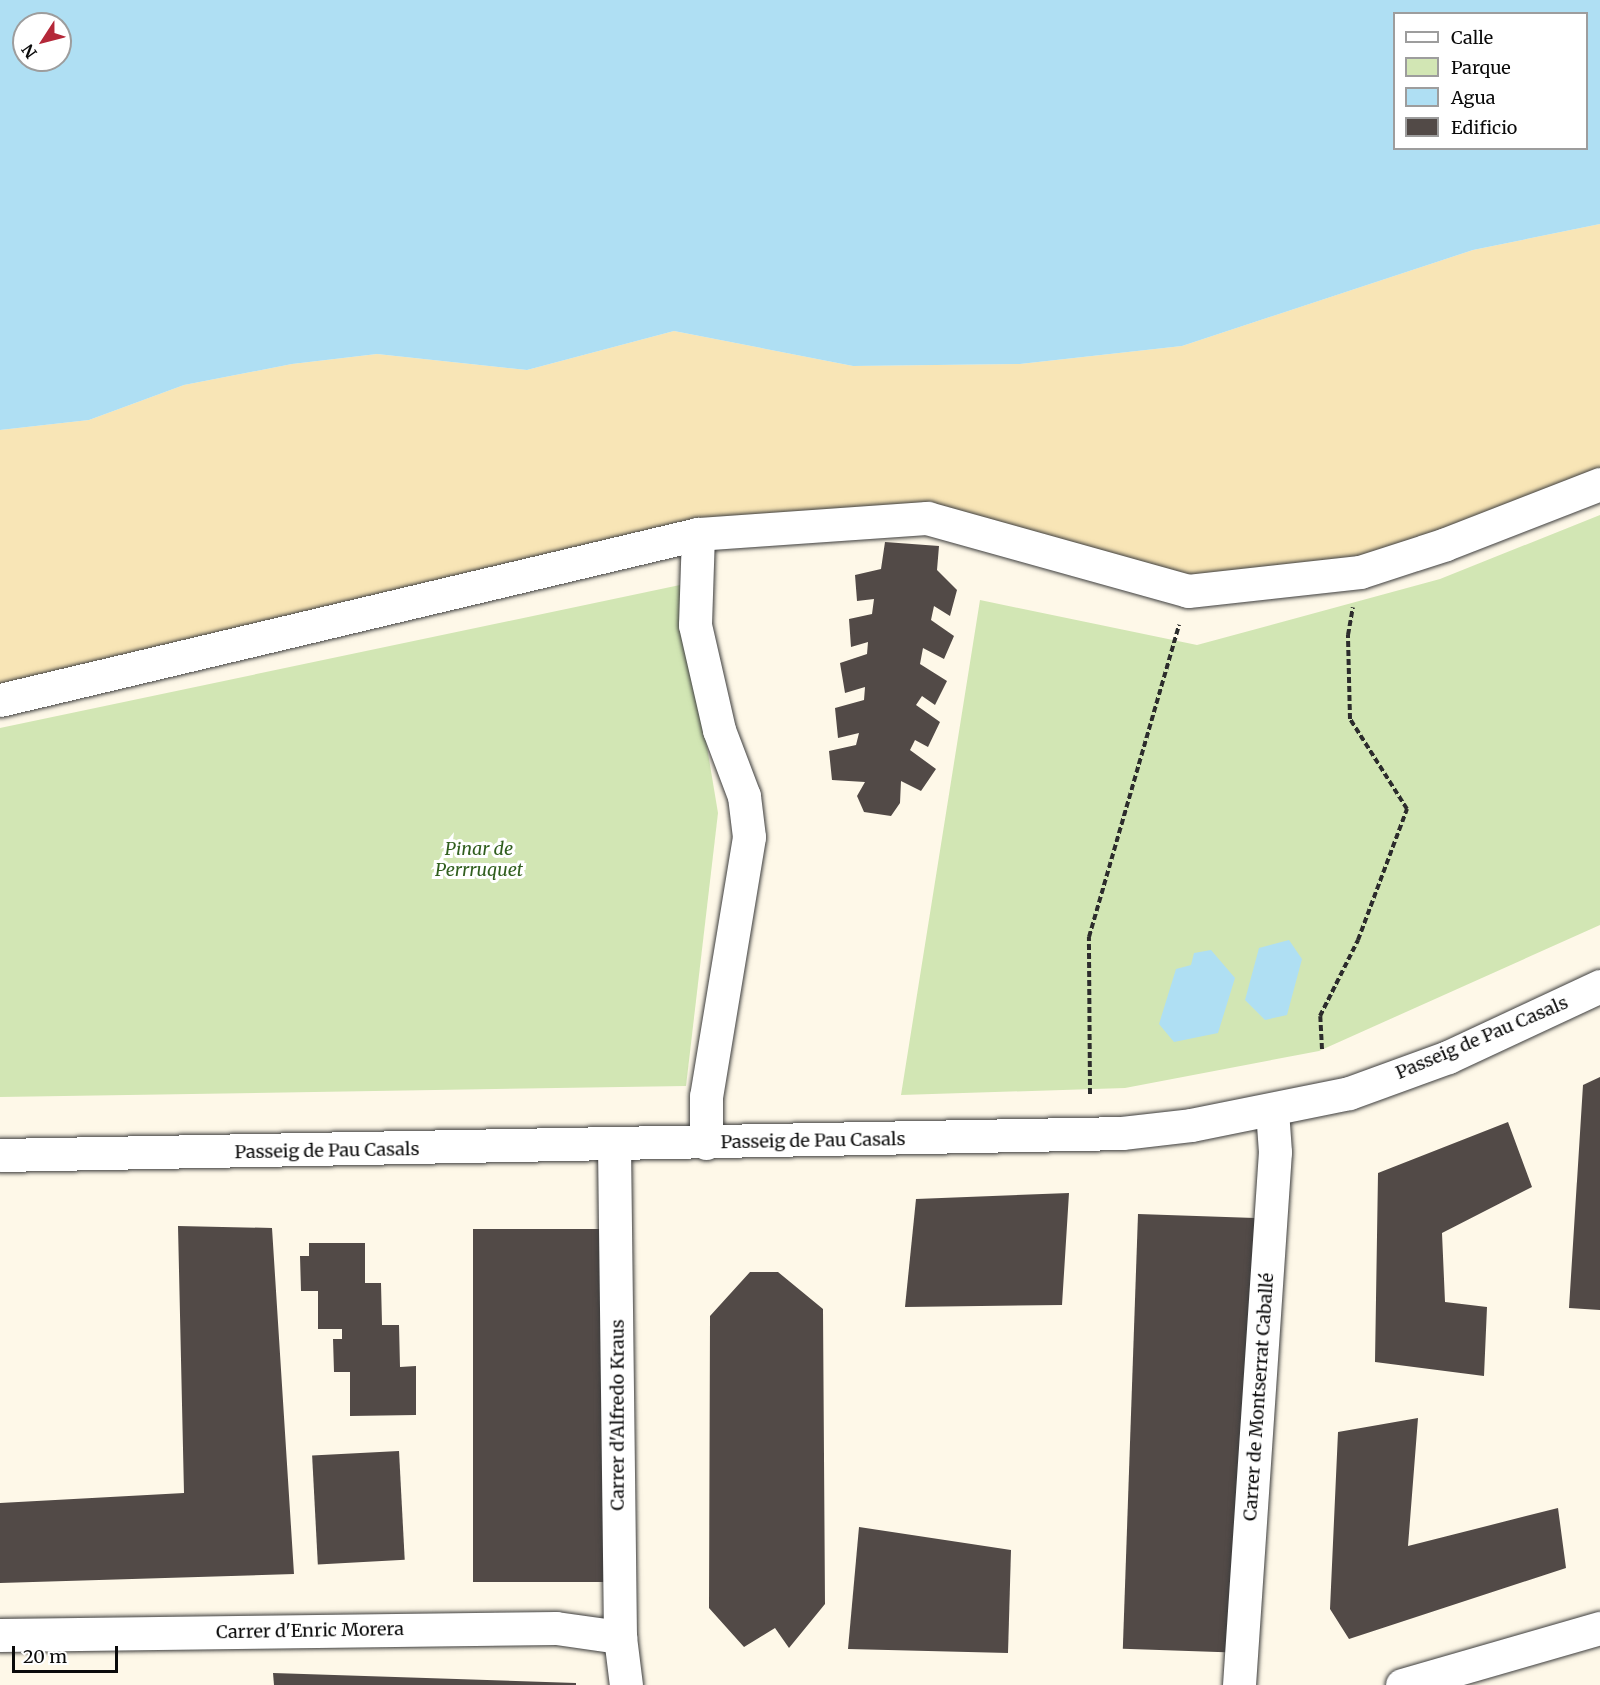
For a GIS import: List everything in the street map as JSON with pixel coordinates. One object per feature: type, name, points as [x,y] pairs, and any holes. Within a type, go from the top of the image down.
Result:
[{"type":"street","points":[[0,700],[698,534],[927,518],[1188,591],[1359,572],[1446,544],[1600,484]]},
{"type":"street","points":[[698,534],[695,625],[719,730],[744,796],[749,837],[706,1096],[706,1143]]},
{"type":"street","name":"Passeig de Pau Casals","points":[[0,1155],[1091,1135],[1191,1125],[1349,1093],[1448,1057],[1600,986]]},
{"type":"street","name":"Carrer de Montserrat Caballé","points":[[1239,1685],[1275,1152],[1272,1110]]},
{"type":"street","name":"Carrer d'Alfredo Kraus","points":[[615,1145],[620,1637],[626,1685]]},
{"type":"street","name":"Carrer d'Enric Morera","points":[[0,1635],[556,1628],[620,1637]]},
{"type":"street","points":[[1402,1685],[1600,1628]]},
{"type":"path","points":[[1322,1049],[1320,1016],[1358,939],[1407,809],[1350,719],[1348,635],[1359,572]]},
{"type":"path","points":[[1090,1094],[1089,937],[1188,591]]},
{"type":"green space","points":[[1600,515],[1600,925],[1319,1051],[1125,1088],[901,1095],[980,600],[1197,645],[1440,579]]},
{"type":"green space","name":"Pinar de Perrruquet","points":[[680,585],[718,813],[686,1086],[0,1097],[0,728]]},
{"type":"sand","points":[[1600,224],[1600,484],[1446,544],[1188,591],[927,518],[698,534],[0,700],[0,430],[89,420],[184,385],[292,364],[377,354],[527,370],[674,331],[853,366],[1020,364],[1182,346],[1473,250]]},
{"type":"water","points":[[0,0],[1600,0],[1600,224],[1473,250],[1182,346],[1020,364],[853,366],[674,331],[527,370],[377,354],[292,364],[184,385],[89,420],[0,430]]},
{"type":"water","points":[[1289,940],[1302,959],[1287,1015],[1265,1020],[1245,1000],[1259,948]]},
{"type":"water","points":[[1211,950],[1235,978],[1218,1033],[1174,1042],[1159,1024],[1176,969],[1191,965],[1194,953]]},
{"type":"building","points":[[885,542],[939,546],[937,570],[957,590],[950,616],[934,606],[931,620],[954,636],[944,659],[923,648],[920,664],[947,681],[935,705],[922,696],[916,705],[940,722],[928,747],[915,740],[910,750],[936,769],[921,791],[901,781],[900,803],[891,816],[864,812],[857,796],[865,782],[832,780],[829,751],[856,745],[859,733],[838,738],[835,708],[864,700],[865,687],[845,693],[840,663],[867,654],[868,642],[851,647],[849,619],[872,614],[874,599],[857,601],[855,575],[881,569]]},
{"type":"building","points":[[1600,1077],[1600,1310],[1569,1308],[1583,1085]]},
{"type":"building","points":[[1508,1122],[1532,1187],[1442,1233],[1445,1302],[1487,1307],[1484,1376],[1375,1362],[1378,1173]]},
{"type":"building","points":[[1069,1193],[1062,1305],[905,1307],[916,1199]]},
{"type":"building","points":[[1138,1214],[1255,1218],[1240,1653],[1123,1649]]},
{"type":"building","points":[[178,1226],[272,1228],[294,1574],[0,1583],[0,1503],[184,1493]]},
{"type":"building","points":[[473,1229],[604,1229],[604,1582],[473,1582]]},
{"type":"building","points":[[309,1243],[365,1243],[365,1283],[381,1283],[382,1325],[399,1325],[400,1367],[416,1366],[416,1415],[350,1416],[350,1372],[334,1372],[333,1339],[342,1339],[342,1329],[318,1329],[318,1291],[301,1291],[300,1256],[309,1256]]},
{"type":"building","points":[[750,1272],[778,1272],[823,1309],[825,1604],[789,1648],[775,1628],[744,1647],[709,1608],[710,1316]]},
{"type":"building","points":[[1418,1418],[1408,1546],[1558,1508],[1566,1568],[1349,1639],[1330,1609],[1338,1432]]},
{"type":"building","points":[[399,1451],[405,1560],[318,1564],[312,1456]]},
{"type":"building","points":[[859,1527],[1011,1550],[1008,1653],[848,1649]]},
{"type":"building","points":[[273,1673],[576,1683],[576,1685],[274,1685]]}]
